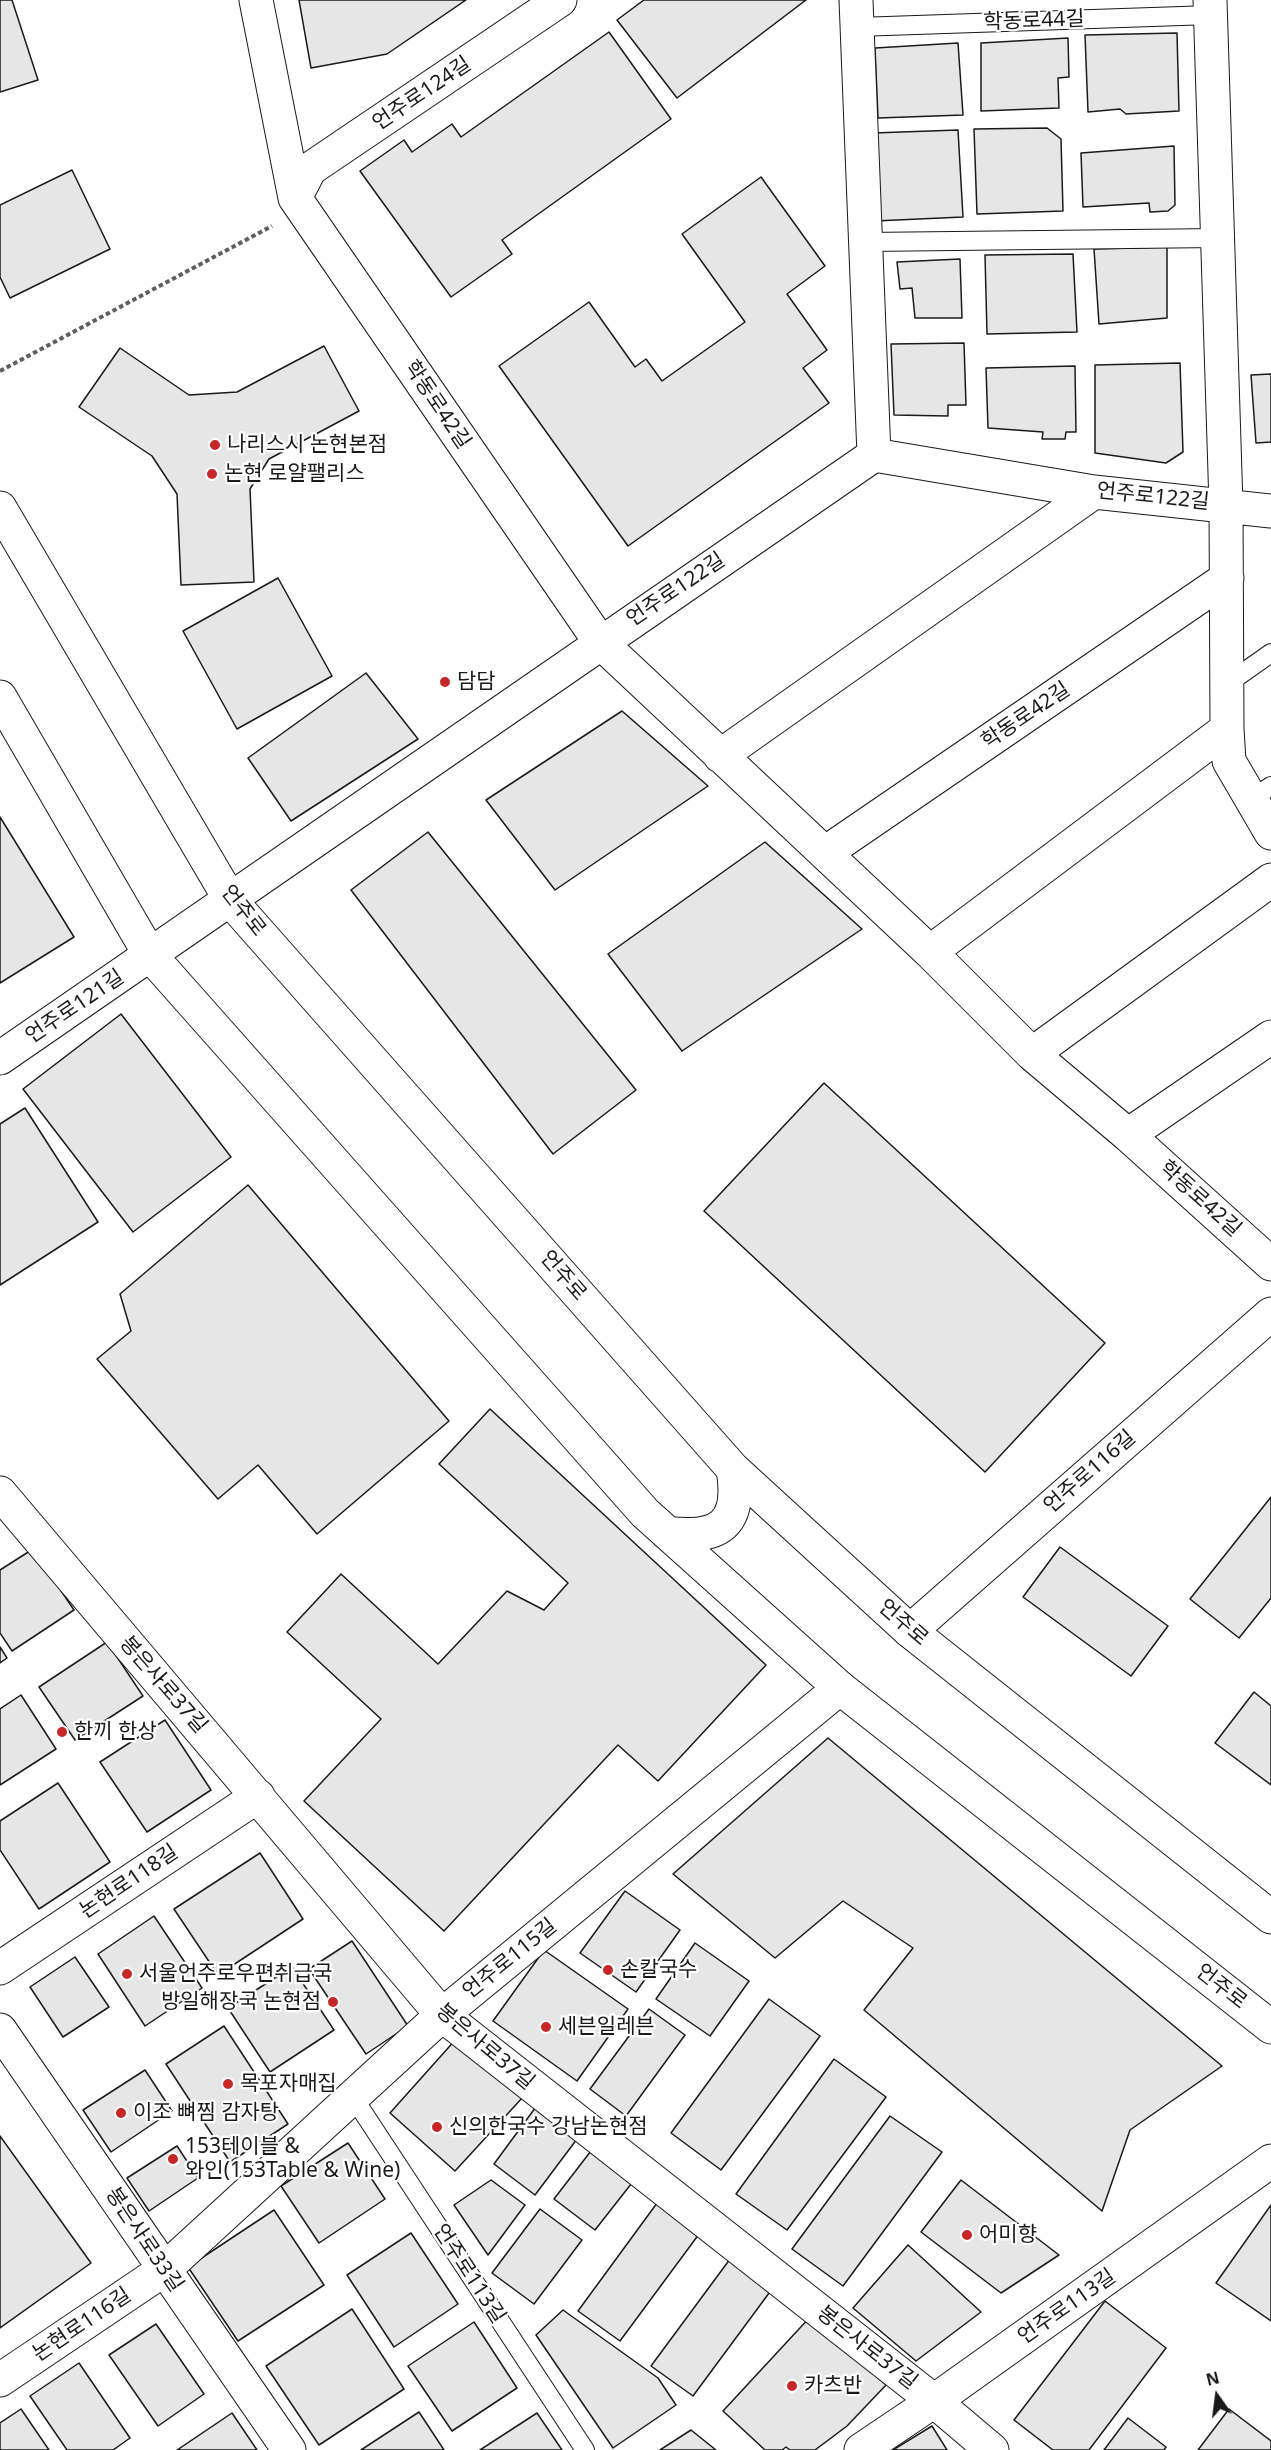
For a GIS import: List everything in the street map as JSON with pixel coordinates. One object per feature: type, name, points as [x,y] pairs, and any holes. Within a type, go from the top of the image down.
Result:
[{"type":"street","name":"학동로42길","points":[[256,0],[295,198],[600,642],[930,952],[1032,1053],[1128,1135],[1271,1264]]},
{"type":"street","name":"언주로124길","points":[[295,198],[310,169],[560,0]]},
{"type":"street","points":[[1211,8],[1226,505],[1229,761],[1261,793],[1271,833]]},
{"type":"street","name":"학동로44길","points":[[856,13],[874,455]]},
{"type":"street","name":"언주로122길","points":[[150,956],[600,642],[874,455],[1094,492],[1271,511]]},
{"type":"street","points":[[720,756],[1094,492]]},
{"type":"street","name":"언주로","points":[[0,508],[231,900],[733,1469],[910,1631],[1271,1917]]},
{"type":"street","name":"학동로42길","points":[[825,853],[1227,578]]},
{"type":"street","name":"언주로","points":[[0,697],[150,956],[637,1504],[840,1688],[1271,2027]]},
{"type":"street","points":[[930,952],[1227,729]]},
{"type":"street","points":[[1032,1053],[1271,880]]},
{"type":"street","name":"언주로121길","points":[[0,1058],[150,956]]},
{"type":"street","points":[[1128,1135],[1271,1037]]},
{"type":"street","name":"언주로116길","points":[[910,1631],[1271,1314]]},
{"type":"street","points":[[667,1533],[701,1536],[717,1530],[728,1520],[734,1503],[736,1487],[733,1469]]},
{"type":"street","name":"봉은사로37길","points":[[4,1505],[258,1796],[442,2015],[934,2401],[992,2450]]},
{"type":"street","name":"언주로115길","points":[[165,2269],[442,2015],[840,1688]]},
{"type":"street","name":"논현로118길","points":[[0,1968],[258,1796]]},
{"type":"street","name":"봉은사로33길","points":[[0,2030],[289,2450]]},
{"type":"street","name":"언주로113길","points":[[861,2450],[934,2401],[1271,2162]]},
{"type":"street","name":"논현로116길","points":[[0,2380],[165,2269]]},
{"type":"lane","name":"학동로44길","points":[[856,13],[1211,8]]},
{"type":"lane","points":[[865,242],[1218,238]]},
{"type":"lane","points":[[1227,684],[1271,653]]},
{"type":"lane","name":"언주로113길","points":[[353,2097],[585,2450]]},
{"type":"path","points":[[0,371],[281,221],[295,198]]},
{"type":"building","points":[[0,0],[12,0],[38,80],[0,92]]},
{"type":"building","points":[[299,0],[466,0],[387,54],[311,68]]},
{"type":"building","points":[[644,0],[806,0],[677,98],[617,20]]},
{"type":"building","points":[[609,32],[671,119],[502,240],[512,254],[451,297],[360,171],[404,140],[412,152],[452,124],[461,137]]},
{"type":"building","points":[[1177,33],[1179,111],[1126,114],[1120,109],[1088,112],[1085,35]]},
{"type":"building","points":[[1068,38],[1069,77],[1058,78],[1059,108],[981,111],[981,43]]},
{"type":"building","points":[[958,43],[963,115],[878,118],[875,48]]},
{"type":"building","points":[[1047,128],[1061,139],[1063,211],[977,214],[974,129]]},
{"type":"building","points":[[958,130],[963,217],[875,221],[873,133]]},
{"type":"building","points":[[1174,146],[1175,205],[1168,211],[1150,212],[1149,203],[1083,207],[1081,153]]},
{"type":"building","points":[[72,170],[110,249],[10,298],[0,277],[0,205]]},
{"type":"building","points":[[761,177],[825,266],[787,294],[827,350],[803,368],[829,403],[628,546],[499,366],[589,302],[635,367],[646,359],[662,381],[745,322],[682,234]]},
{"type":"building","points":[[1167,247],[1167,318],[1099,324],[1094,249]]},
{"type":"building","points":[[1073,254],[1077,332],[987,334],[985,255]]},
{"type":"building","points":[[960,259],[962,318],[915,318],[912,288],[900,289],[897,262]]},
{"type":"building","points":[[964,343],[966,405],[948,405],[948,416],[894,415],[891,344]]},
{"type":"building","name":"논현 로얄팰리스","points":[[324,346],[359,411],[269,459],[250,489],[254,582],[181,585],[177,494],[152,456],[79,407],[120,348],[189,395],[237,392]]},
{"type":"building","points":[[1180,363],[1183,452],[1166,463],[1095,453],[1095,365]]},
{"type":"building","points":[[1075,366],[1076,432],[1066,432],[1065,439],[1042,439],[1043,432],[988,428],[986,368]]},
{"type":"building","points":[[1271,374],[1271,442],[1256,443],[1251,375]]},
{"type":"building","points":[[278,578],[332,676],[237,729],[183,631]]},
{"type":"building","points":[[366,673],[418,739],[291,821],[248,758]]},
{"type":"building","points":[[622,711],[708,786],[555,890],[486,800]]},
{"type":"building","points":[[0,817],[74,937],[0,983]]},
{"type":"building","points":[[428,832],[636,1090],[553,1154],[351,890]]},
{"type":"building","points":[[765,842],[862,929],[682,1051],[608,954]]},
{"type":"building","points":[[121,1014],[231,1157],[133,1232],[23,1089]]},
{"type":"building","points":[[824,1083],[1105,1343],[985,1472],[704,1211]]},
{"type":"building","points":[[25,1108],[98,1222],[0,1285],[0,1124]]},
{"type":"building","points":[[248,1185],[449,1421],[317,1534],[258,1465],[218,1499],[97,1359],[131,1331],[120,1294]]},
{"type":"building","points":[[490,1409],[766,1665],[658,1781],[618,1745],[444,1931],[304,1801],[381,1719],[287,1632],[341,1574],[438,1664],[507,1591],[544,1610],[568,1583],[439,1464]]},
{"type":"building","points":[[1271,1497],[1271,1598],[1239,1638],[1190,1599]]},
{"type":"building","points":[[1060,1547],[1168,1626],[1131,1676],[1023,1597]]},
{"type":"building","points":[[33,1549],[74,1610],[12,1651],[0,1633],[0,1570]]},
{"type":"building","points":[[107,1642],[143,1696],[75,1740],[39,1687]]},
{"type":"building","points":[[0,1647],[7,1658],[0,1663]]},
{"type":"building","points":[[1254,1692],[1271,1706],[1271,1785],[1215,1743]]},
{"type":"building","points":[[21,1695],[56,1749],[0,1785],[0,1709]]},
{"type":"building","points":[[165,1720],[211,1790],[147,1832],[100,1762]]},
{"type":"building","points":[[828,1738],[1222,2066],[1130,2130],[1102,2211],[864,2010],[913,1948],[843,1901],[775,1958],[673,1874]]},
{"type":"building","points":[[58,1783],[110,1862],[39,1909],[0,1850],[0,1821]]},
{"type":"building","points":[[260,1853],[303,1919],[218,1975],[174,1909]]},
{"type":"building","points":[[625,1891],[680,1930],[636,1992],[580,1953]]},
{"type":"building","points":[[154,1916],[202,1988],[145,2026],[98,1954]]},
{"type":"building","points":[[352,1941],[408,2026],[366,2054],[309,1969]]},
{"type":"building","points":[[695,1943],[749,1981],[710,2036],[656,1999]]},
{"type":"building","points":[[544,1950],[628,2009],[577,2081],[493,2021]]},
{"type":"building","points":[[75,1957],[109,2007],[63,2037],[30,1987]]},
{"type":"building","points":[[292,1967],[334,2030],[270,2072],[228,2008]]},
{"type":"building","points":[[769,1999],[820,2036],[721,2170],[671,2133]]},
{"type":"building","points":[[649,2009],[685,2035],[626,2116],[590,2089]]},
{"type":"building","points":[[224,2026],[288,2124],[230,2162],[166,2064]]},
{"type":"building","points":[[457,2038],[523,2097],[455,2171],[390,2113]]},
{"type":"building","points":[[834,2059],[886,2097],[787,2230],[736,2194]]},
{"type":"building","points":[[145,2070],[172,2111],[111,2152],[83,2110]]},
{"type":"building","points":[[541,2100],[583,2131],[535,2195],[494,2164]]},
{"type":"building","points":[[890,2116],[942,2152],[843,2286],[792,2249]]},
{"type":"building","points":[[0,2136],[91,2263],[0,2328]]},
{"type":"building","points":[[348,2143],[385,2199],[319,2243],[281,2186]]},
{"type":"building","points":[[177,2146],[198,2178],[149,2211],[127,2178]]},
{"type":"building","points":[[594,2147],[635,2179],[595,2230],[554,2199]]},
{"type":"building","points":[[491,2180],[525,2205],[488,2255],[454,2205]]},
{"type":"building","points":[[961,2180],[1059,2255],[1001,2293],[921,2232]]},
{"type":"building","points":[[660,2199],[702,2230],[620,2341],[578,2311]]},
{"type":"building","points":[[1271,2205],[1271,2321],[1216,2283]]},
{"type":"building","points":[[540,2209],[582,2240],[534,2304],[492,2273]]},
{"type":"building","points":[[274,2210],[324,2285],[238,2341],[188,2267]]},
{"type":"building","points":[[411,2233],[458,2304],[394,2347],[347,2275]]},
{"type":"building","points":[[908,2245],[981,2312],[916,2361],[853,2308]]},
{"type":"building","points":[[733,2255],[775,2285],[693,2396],[651,2366]]},
{"type":"building","points":[[1105,2301],[1166,2348],[1089,2450],[1053,2450],[1014,2420]]},
{"type":"building","points":[[352,2309],[404,2389],[319,2445],[266,2366]]},
{"type":"building","points":[[563,2310],[658,2378],[676,2405],[613,2448],[536,2335]]},
{"type":"building","points":[[811,2316],[886,2385],[847,2426],[815,2450],[790,2450],[786,2447],[782,2450],[765,2450],[723,2411]]},
{"type":"building","points":[[474,2322],[517,2388],[452,2431],[408,2366]]},
{"type":"building","points":[[156,2324],[204,2394],[158,2426],[109,2355]]},
{"type":"building","points":[[79,2363],[130,2438],[113,2450],[67,2450],[30,2396]]},
{"type":"building","points":[[21,2409],[49,2450],[0,2450],[0,2423]]},
{"type":"building","points":[[1229,2409],[1271,2441],[1271,2450],[1198,2450]]},
{"type":"building","points":[[419,2412],[444,2450],[361,2450]]},
{"type":"building","points":[[232,2413],[257,2450],[177,2450]]},
{"type":"building","points":[[537,2413],[562,2450],[480,2450]]},
{"type":"building","points":[[1128,2418],[1166,2447],[1164,2450],[1104,2450]]},
{"type":"building","points":[[932,2426],[947,2450],[893,2450]]},
{"type":"building","points":[[691,2430],[716,2450],[660,2450]]},
{"type":"place","name":"나리스시 논현본점","points":[[215,445]]},
{"type":"place","name":"논현 로얄팰리스","points":[[212,474]]},
{"type":"place","name":"담담","points":[[445,682]]},
{"type":"place","name":"한끼 한상","points":[[62,1732]]},
{"type":"place","name":"손칼국수","points":[[608,1970]]},
{"type":"place","name":"서울언주로우편취급국","points":[[127,1974]]},
{"type":"place","name":"방일해장국 논현점","points":[[333,2002]]},
{"type":"place","name":"세븐일레븐","points":[[546,2027]]},
{"type":"place","name":"목포자매집","points":[[228,2084]]},
{"type":"place","name":"이조 뼈찜 감자탕","points":[[121,2113]]},
{"type":"place","name":"신의한국수 강남논현점","points":[[437,2127]]},
{"type":"place","name":"153테이블 & 와인(153Table & Wine)","points":[[173,2159]]},
{"type":"place","name":"어미향","points":[[967,2235]]},
{"type":"place","name":"카츠반","points":[[792,2386]]}]
